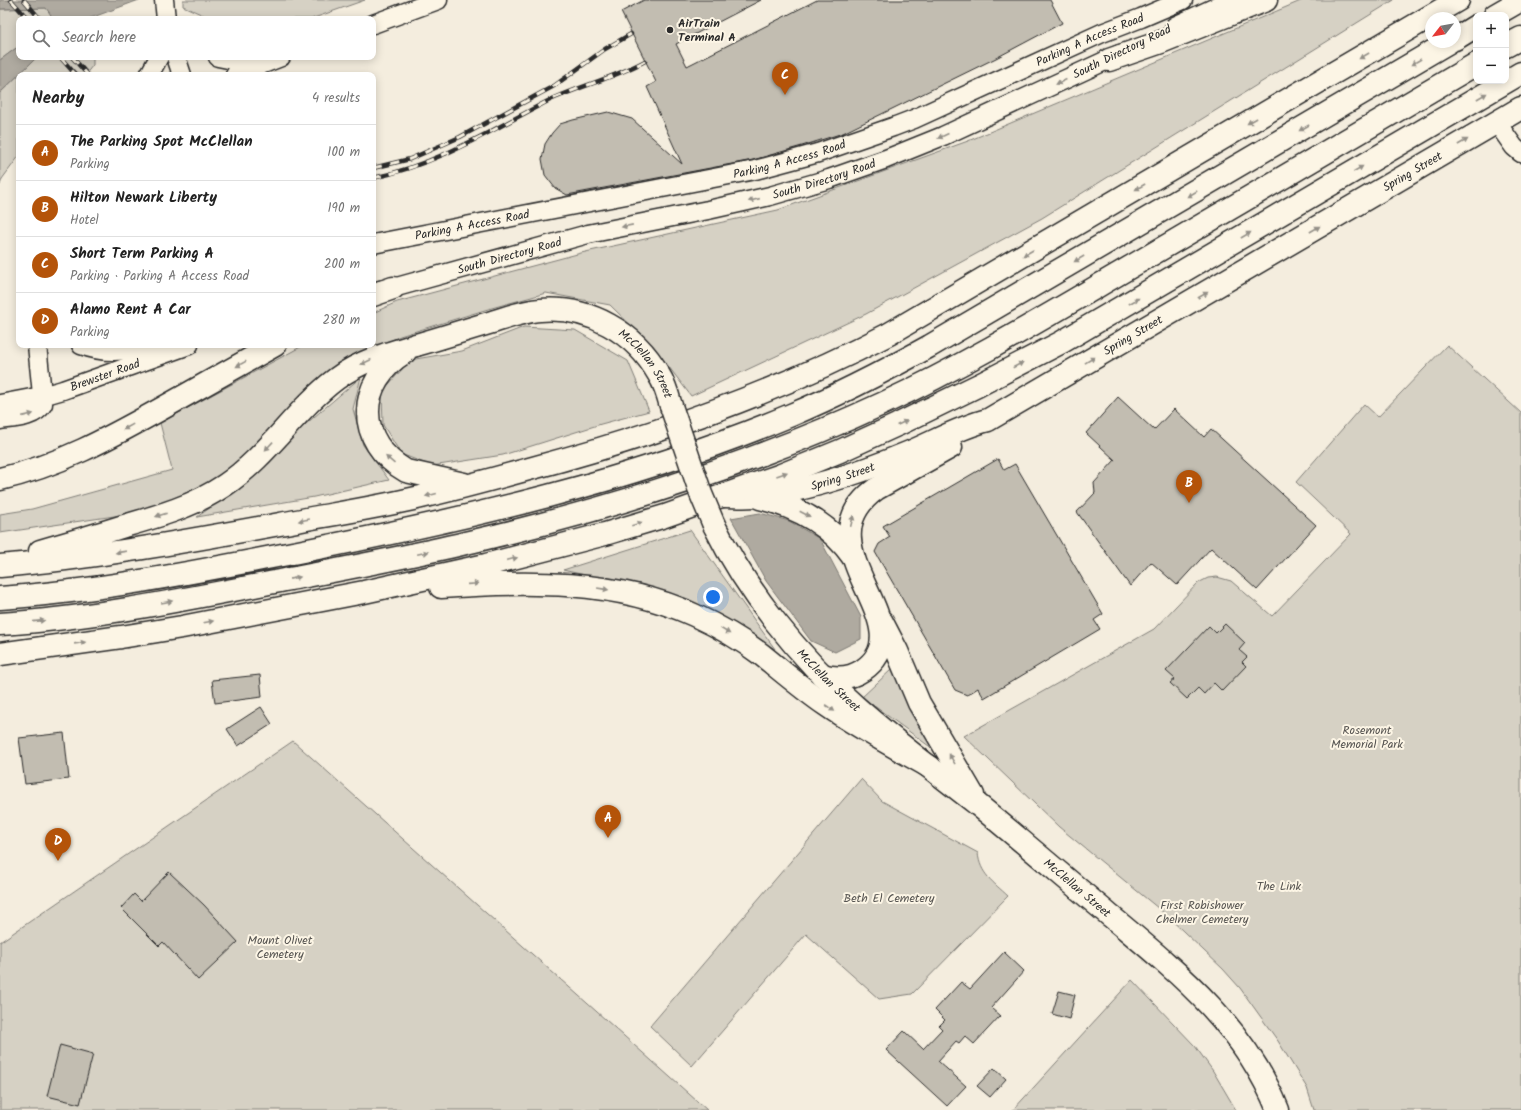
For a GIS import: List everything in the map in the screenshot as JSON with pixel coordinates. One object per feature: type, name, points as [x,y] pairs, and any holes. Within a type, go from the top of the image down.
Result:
[{"type":"main road","points":[[1109,60],[1161,42],[1266,0]]},
{"type":"main road","points":[[0,565],[53,561],[176,543],[420,498],[578,456],[658,431],[748,399],[833,362],[916,319],[1458,0]]},
{"type":"main road","points":[[1500,12],[1521,0]]},
{"type":"main road","points":[[1461,35],[1473,28]]},
{"type":"main road","points":[[1509,44],[1521,38]]},
{"type":"main road","points":[[0,598],[80,590],[194,571],[370,538],[445,522],[587,486],[674,458],[763,426],[848,389],[924,350],[1439,48]]},
{"type":"main road","points":[[0,624],[71,617],[148,606],[384,561],[475,541],[625,501],[771,450],[829,427],[886,401],[1024,329],[1473,66]]},
{"type":"main road","points":[[0,654],[121,637],[364,592],[548,550],[664,516],[781,475],[840,451],[1014,368],[1100,320],[1521,73]]},
{"type":"main road","name":"Spring Street","points":[[719,496],[755,496],[794,490],[842,477],[910,452],[969,425],[988,420],[1521,108]]},
{"type":"main road","name":"McClellan Street","points":[[0,565],[167,513],[204,498],[226,484],[250,465],[313,398],[337,378],[354,367],[373,358],[525,312],[538,310],[568,310],[606,323],[637,345],[660,376],[701,494],[714,525],[738,570],[779,625],[822,675],[863,714],[978,805],[1158,955],[1212,1006],[1253,1060],[1278,1110]]},
{"type":"main road","points":[[416,345],[390,364],[380,374],[375,382],[368,404],[368,423],[371,432],[377,445],[385,455],[397,466],[406,471],[469,485]]},
{"type":"main road","points":[[2,479],[56,462],[97,444],[270,348]]},
{"type":"main road","points":[[822,675],[834,678],[847,677],[861,672],[880,650],[883,636],[874,607],[854,560],[850,540],[851,521],[855,511],[867,496],[970,435],[988,420]]},
{"type":"main road","points":[[755,496],[791,508],[814,519],[834,534],[854,560]]},
{"type":"main road","points":[[364,592],[483,584],[522,583],[601,589],[646,598],[693,614],[733,636],[761,655],[809,693],[843,717],[930,767]]},
{"type":"main road","points":[[874,607],[898,651],[922,710],[978,805]]},
{"type":"street","points":[[376,23],[438,0]]},
{"type":"street","name":"Parking A Access Road","points":[[376,243],[722,177],[787,162],[818,153],[887,130],[914,119],[1102,33],[1142,18],[1183,0]]},
{"type":"street","name":"South Directory Road","points":[[380,292],[588,234],[770,196],[830,179],[886,159],[942,136],[1109,60],[1230,0]]},
{"type":"street","points":[[226,60],[254,70],[275,60]]},
{"type":"street","points":[[1497,123],[1508,140],[1521,154]]},
{"type":"street","points":[[0,420],[35,413],[41,408],[43,404],[37,348]]},
{"type":"street","points":[[91,348],[115,352],[136,348]]},
{"type":"street","name":"Brewster Road","points":[[0,404],[42,396],[105,376],[181,348]]},
{"type":"green space","points":[[183,0],[365,0],[320,16],[205,16],[183,6]]},
{"type":"green space","points":[[1303,0],[1394,0],[1042,218],[866,314],[691,396],[656,350],[610,305],[546,293],[400,336],[376,348],[376,312],[397,302],[581,253],[778,210],[968,141]]},
{"type":"green space","points":[[47,8],[51,15],[16,16],[16,48],[0,60],[0,9]]},
{"type":"green space","points":[[34,60],[93,60],[93,65],[87,72],[22,72]]},
{"type":"green space","points":[[16,77],[16,160],[2,179],[0,185],[0,93]]},
{"type":"green space","points":[[524,327],[575,330],[628,361],[649,411],[601,424],[503,455],[432,466],[401,454],[383,425],[382,392],[410,360],[462,351]]},
{"type":"green space","name":"Rosemont Memorial Park","points":[[1447,345],[1521,413],[1521,1110],[1314,1110],[1307,1088],[1278,1041],[1240,988],[1223,969],[1164,913],[1059,827],[964,736],[1154,629],[1198,583],[1208,578],[1217,577],[1231,581],[1272,616],[1351,534],[1296,482],[1364,404],[1378,417]]},
{"type":"green space","points":[[298,348],[376,348],[322,375],[238,466],[207,487],[167,504],[121,515],[0,533],[0,514],[32,509],[172,470],[160,423]]},
{"type":"green space","points":[[361,377],[353,409],[363,445],[389,480],[314,497],[197,517],[228,495],[300,429]]},
{"type":"green space","points":[[690,530],[775,649],[688,599],[563,570]]},
{"type":"green space","points":[[892,669],[933,749],[862,697]]},
{"type":"green space","name":"Mount Olivet Cemetery","points":[[293,741],[707,1110],[0,1110],[0,942]]},
{"type":"green space","name":"Beth El Cemetery","points":[[861,779],[882,801],[978,853],[981,867],[984,872],[992,882],[1008,896],[912,994],[879,999],[806,934],[692,1066],[650,1026]]},
{"type":"green space","points":[[1132,980],[1195,1046],[1213,1071],[1236,1110],[1013,1110]]},
{"type":"shaded area","points":[[0,0],[139,0],[96,16],[50,16],[51,15],[46,8],[0,9]]},
{"type":"shaded area","points":[[16,48],[16,60],[34,60],[22,72],[16,72],[16,77],[0,93],[0,60]]},
{"type":"shaded area","points":[[760,513],[789,521],[820,539],[861,617],[861,639],[835,652],[811,641],[766,581],[731,518]]},
{"type":"building","points":[[644,0],[761,0],[676,44],[687,66],[817,0],[1050,0],[1062,23],[996,58],[843,133],[753,160],[567,195],[555,188],[545,175],[542,159],[545,144],[552,133],[560,124],[573,120],[608,112],[632,119],[682,164],[647,87],[656,82],[621,12]]},
{"type":"building","points":[[1118,397],[1154,430],[1174,409],[1204,437],[1211,429],[1316,525],[1257,590],[1211,548],[1177,585],[1151,562],[1130,586],[1077,512],[1095,493],[1094,483],[1115,460],[1086,433]]},
{"type":"building","points":[[998,459],[1004,470],[1015,464],[1103,614],[1094,620],[1100,629],[984,698],[978,688],[967,695],[955,690],[875,552],[879,544],[890,537],[883,526]]},
{"type":"building","points":[[1225,624],[1245,643],[1239,650],[1247,657],[1242,662],[1246,666],[1222,691],[1214,683],[1204,694],[1198,688],[1187,699],[1170,683],[1175,679],[1166,671],[1209,626],[1216,633]]},
{"type":"building","points":[[260,675],[262,697],[215,703],[212,680]]},
{"type":"building","points":[[261,707],[272,724],[238,746],[227,729]]},
{"type":"building","points":[[64,733],[69,779],[25,784],[19,738]]},
{"type":"building","points":[[169,872],[204,905],[238,942],[198,980],[163,942],[159,946],[121,908],[134,894],[141,901]]},
{"type":"building","points":[[1004,952],[1024,971],[991,1008],[1000,1016],[974,1044],[965,1036],[959,1043],[956,1041],[938,1061],[966,1086],[947,1106],[886,1050],[904,1031],[923,1049],[942,1029],[939,1026],[945,1020],[935,1010],[961,982],[970,989]]},
{"type":"building","points":[[1059,991],[1075,995],[1069,1019],[1052,1014]]},
{"type":"building","points":[[60,1045],[93,1054],[80,1104],[47,1096]]},
{"type":"building","points":[[994,1068],[1006,1079],[990,1097],[977,1086]]},
{"type":"railway","points":[[11,0],[25,16]]},
{"type":"railway","points":[[24,0],[37,16]]},
{"type":"railway","points":[[376,167],[410,159],[460,137],[554,86],[605,49],[631,34]]},
{"type":"railway","points":[[63,60],[73,72]]},
{"type":"railway","points":[[75,60],[85,72]]},
{"type":"railway","points":[[376,177],[420,164],[463,146],[548,101],[645,61]]},
{"type":"place","name":"AirTrain Terminal A","points":[[670,30]]},
{"type":"place","name":"Short Term Parking A","points":[[785,95]]},
{"type":"place","name":"Hilton Newark Liberty","points":[[1189,503]]},
{"type":"place","name":"The Parking Spot McClellan","points":[[608,838]]},
{"type":"place","name":"Alamo Rent A Car","points":[[58,861]]},
{"type":"park label","name":"The Link","points":[[1279,886]]},
{"type":"park label","name":"First Robishower Chelmer Cemetery","points":[[1202,912]]}]
